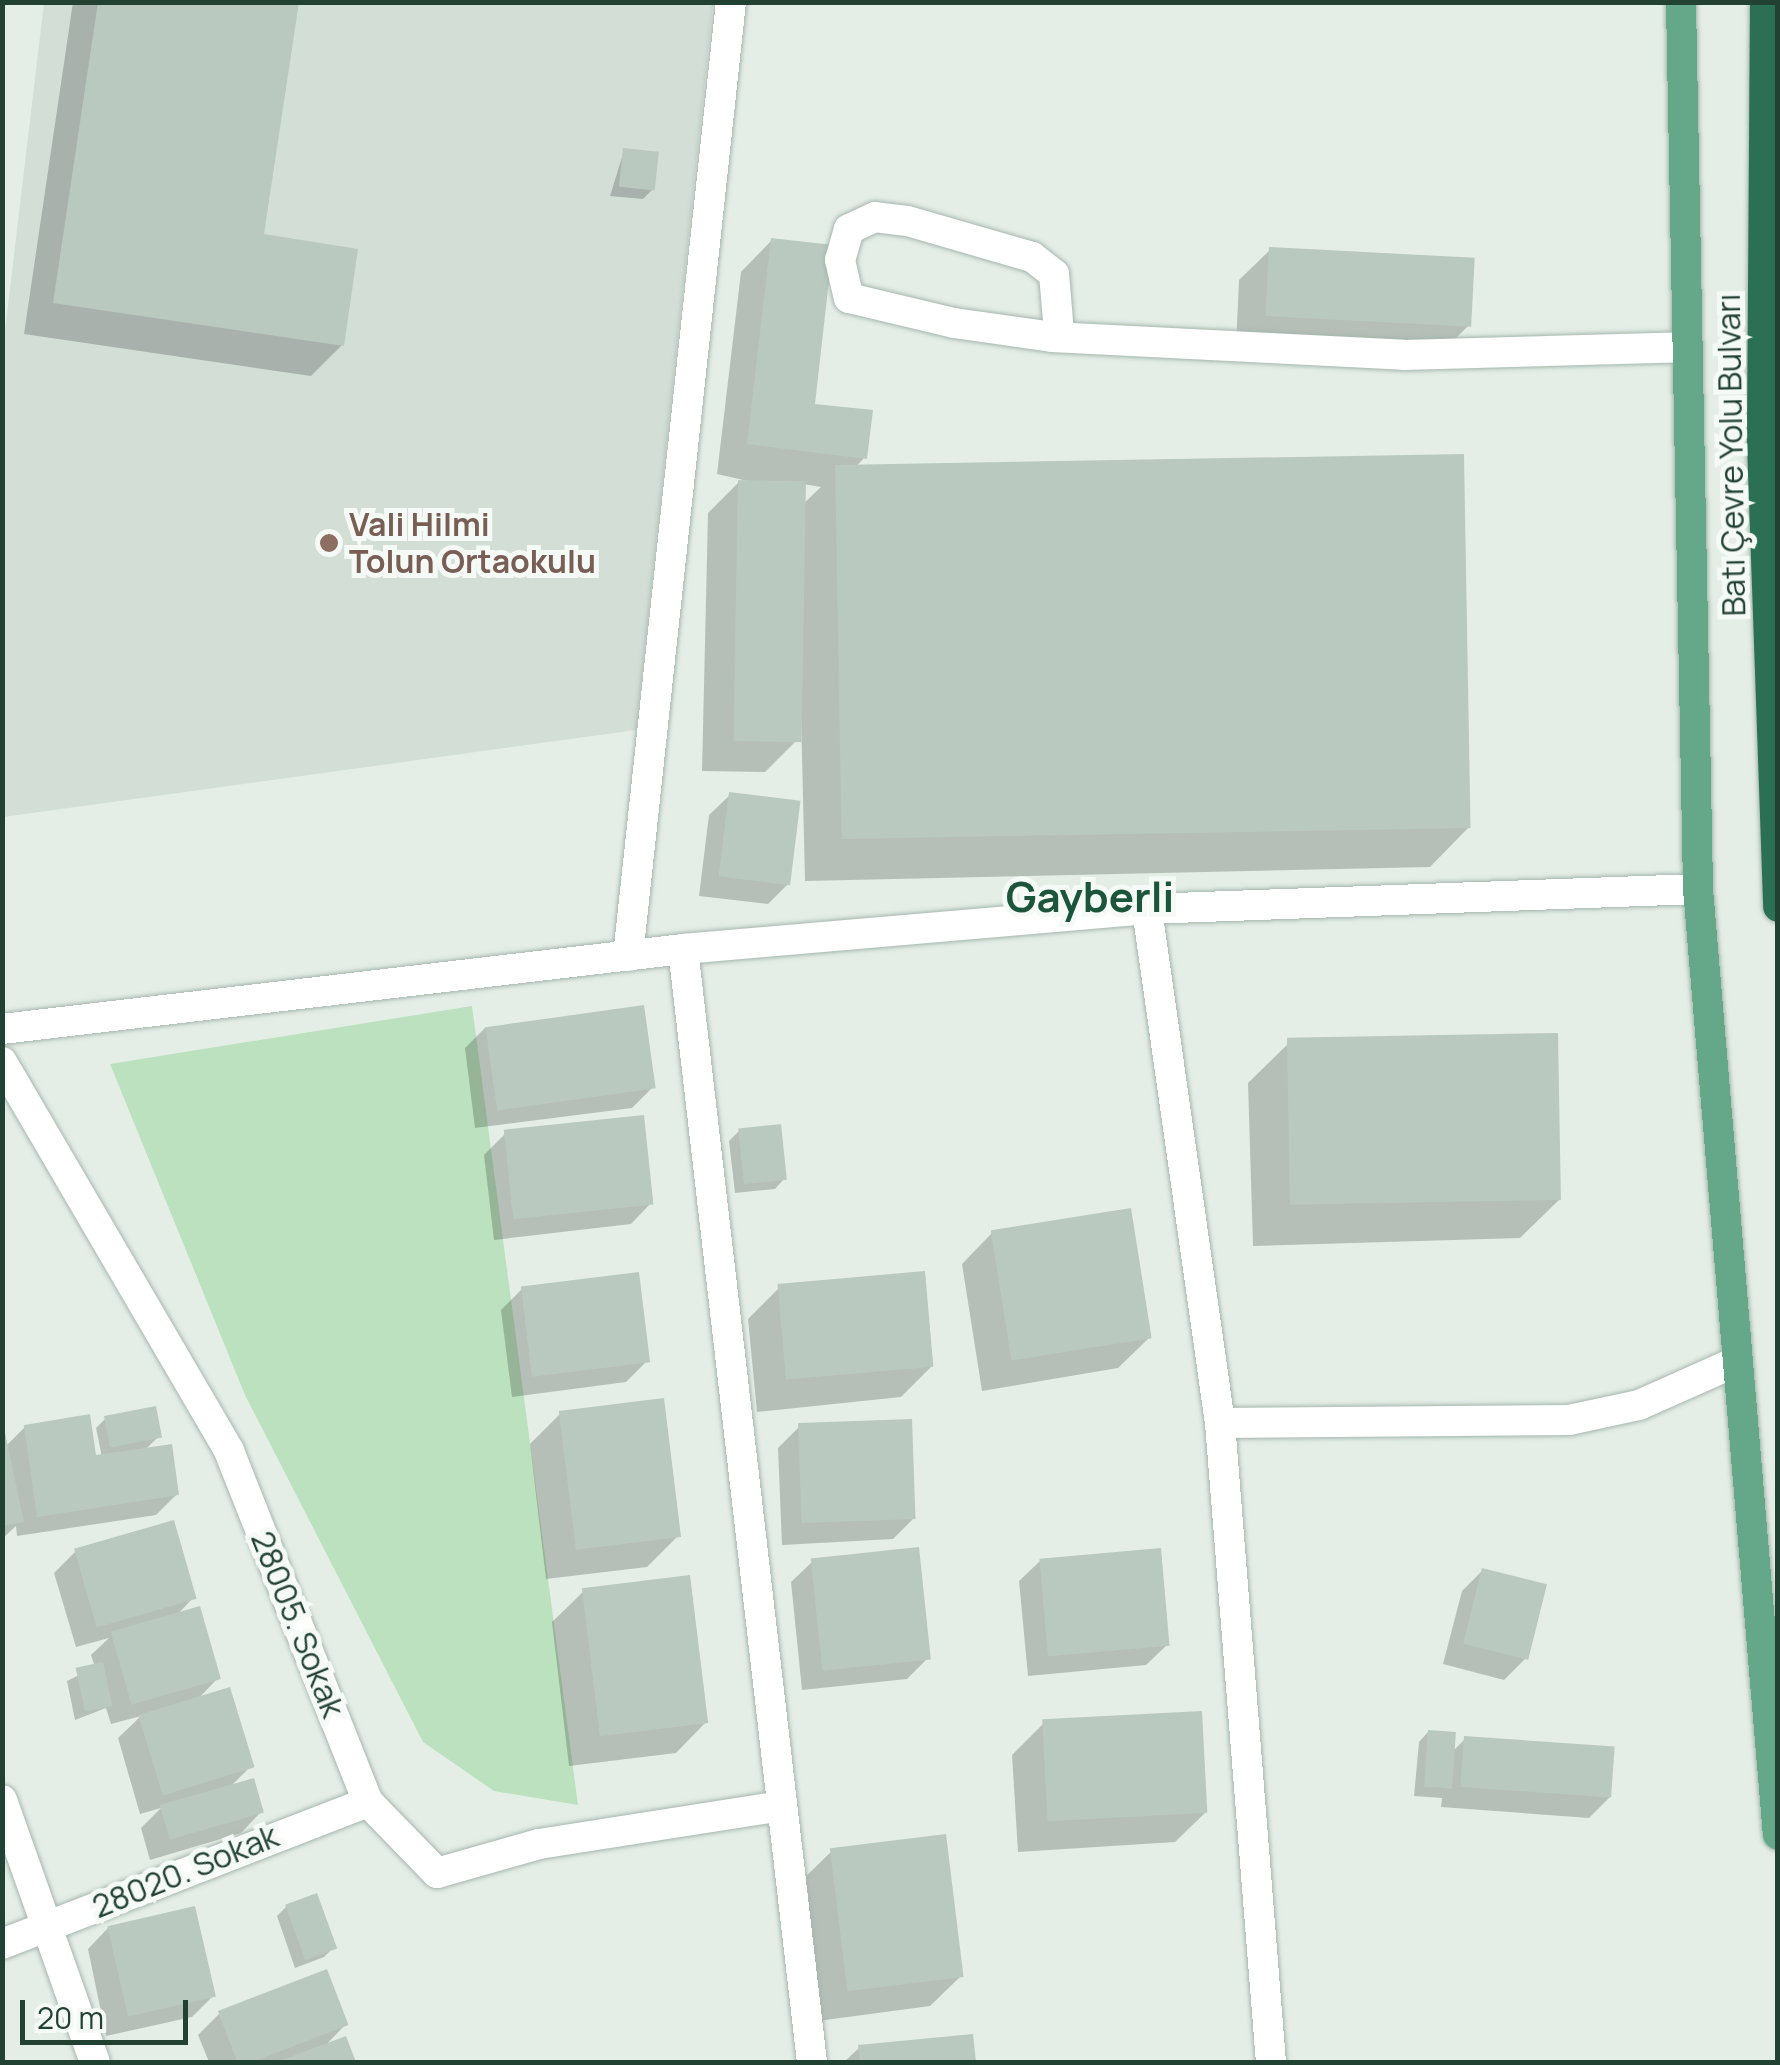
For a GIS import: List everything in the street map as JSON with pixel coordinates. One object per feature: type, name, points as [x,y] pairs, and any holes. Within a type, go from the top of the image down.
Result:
[{"type":"highway","name":"Batı Çevre Yolu Bulvarı","points":[[1765,2],[1762,443],[1778,907]]},
{"type":"main road","points":[[1681,2],[1684,348],[1698,888],[1778,1835]]},
{"type":"street","points":[[628,956],[730,2]]},
{"type":"street","points":[[1059,333],[1054,274],[1032,257],[907,220],[875,217],[849,229],[840,287],[849,298],[954,324],[1052,337],[1404,355],[1684,348]]},
{"type":"street","points":[[2,1029],[683,950],[1147,909],[1698,888]]},
{"type":"street","points":[[1147,909],[1220,1422],[1271,2062]]},
{"type":"street","points":[[683,950],[776,1807],[812,2062]]},
{"type":"street","name":"28005. Sokak","points":[[2,1062],[230,1451],[368,1802],[436,1872],[539,1844],[776,1807]]},
{"type":"street","points":[[1220,1422],[1569,1420],[1640,1404],[1738,1362]]},
{"type":"street","points":[[2,1800],[95,2062]]},
{"type":"street","name":"28020. Sokak","points":[[2,1944],[368,1802]]},
{"type":"shaded area","name":"Vali Hilmi Tolun Ortaokulu","points":[[44,3],[713,3],[636,730],[3,817],[2,356]]},
{"type":"green space","points":[[472,1006],[578,1805],[494,1791],[423,1742],[245,1395],[110,1064]]},
{"type":"building","points":[[98,2],[299,2],[264,234],[358,249],[344,346],[53,303]]},
{"type":"building","points":[[623,148],[659,152],[655,191],[619,187]]},
{"type":"building","points":[[771,238],[833,245],[815,404],[873,410],[867,459],[747,444]]},
{"type":"building","points":[[1269,247],[1475,258],[1471,327],[1265,316]]},
{"type":"building","points":[[1464,454],[1471,828],[842,839],[835,465]]},
{"type":"building","points":[[738,480],[806,481],[801,742],[733,741]]},
{"type":"building","points":[[729,792],[800,801],[790,885],[719,876]]},
{"type":"building","points":[[644,1005],[656,1088],[497,1110],[486,1027]]},
{"type":"building","points":[[1558,1033],[1561,1200],[1290,1205],[1287,1038]]},
{"type":"building","points":[[644,1115],[653,1205],[513,1219],[504,1130]]},
{"type":"building","points":[[781,1124],[787,1180],[744,1184],[738,1128]]},
{"type":"building","points":[[1131,1208],[1152,1338],[1011,1361],[991,1230]]},
{"type":"building","points":[[925,1271],[933,1367],[786,1380],[778,1284]]},
{"type":"building","points":[[639,1272],[650,1362],[532,1377],[521,1287]]},
{"type":"building","points":[[664,1398],[681,1537],[576,1550],[559,1411]]},
{"type":"building","points":[[156,1406],[162,1437],[110,1448],[104,1416]]},
{"type":"building","points":[[90,1414],[96,1455],[172,1444],[179,1495],[37,1517],[24,1425]]},
{"type":"building","points":[[912,1419],[915,1519],[802,1523],[798,1423]]},
{"type":"building","points":[[2,1429],[24,1522],[2,1526]]},
{"type":"building","points":[[174,1520],[197,1599],[97,1627],[74,1549]]},
{"type":"building","points":[[919,1547],[931,1659],[822,1671],[811,1558]]},
{"type":"building","points":[[1161,1548],[1170,1646],[1048,1656],[1039,1559]]},
{"type":"building","points":[[1482,1568],[1547,1584],[1528,1660],[1463,1644]]},
{"type":"building","points":[[690,1575],[708,1723],[600,1736],[582,1588]]},
{"type":"building","points":[[200,1606],[221,1679],[132,1705],[111,1632]]},
{"type":"building","points":[[103,1662],[112,1706],[85,1712],[76,1668]]},
{"type":"building","points":[[230,1687],[255,1767],[163,1795],[138,1715]]},
{"type":"building","points":[[1202,1711],[1207,1813],[1048,1821],[1042,1719]]},
{"type":"building","points":[[1428,1730],[1456,1732],[1452,1789],[1424,1787]]},
{"type":"building","points":[[1464,1736],[1615,1747],[1611,1797],[1460,1787]]},
{"type":"building","points":[[254,1778],[264,1813],[170,1840],[160,1805]]},
{"type":"building","points":[[946,1834],[964,1977],[847,1991],[830,1848]]},
{"type":"building","points":[[317,1893],[337,1948],[305,1960],[285,1905]]},
{"type":"building","points":[[195,1906],[216,1997],[128,2017],[107,1926]]},
{"type":"building","points":[[327,1969],[349,2025],[252,2062],[237,2062],[218,2011]]},
{"type":"building","points":[[973,2034],[976,2062],[860,2062],[858,2045]]},
{"type":"building","points":[[346,2036],[356,2062],[277,2062]]},
{"type":"place","name":"Vali Hilmi Tolun Ortaokulu","points":[[329,543]]},
{"type":"district","name":"Gayberli","points":[[1090,896]]}]
